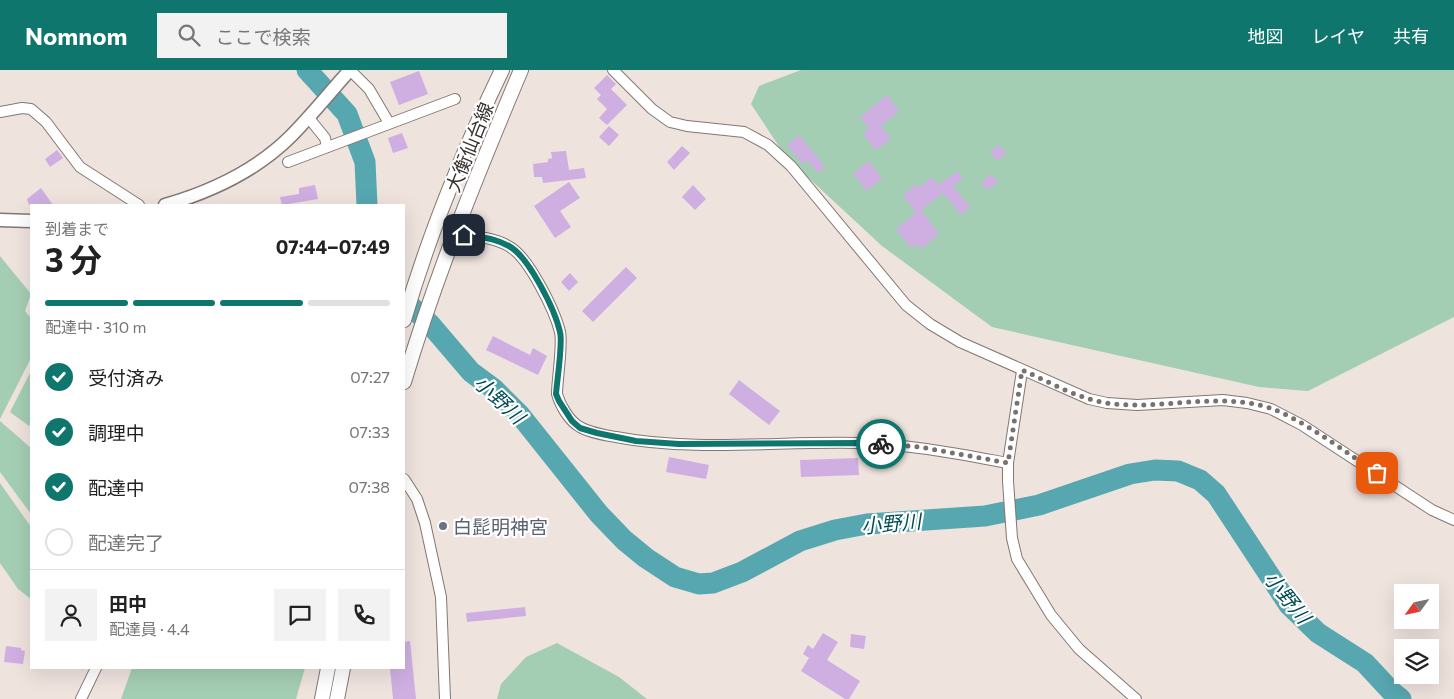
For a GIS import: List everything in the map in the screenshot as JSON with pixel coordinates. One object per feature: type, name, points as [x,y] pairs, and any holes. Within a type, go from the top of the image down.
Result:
[{"type":"main road","name":"大衡仙台線","points":[[405,315],[444,200],[470,136],[502,70]]},
{"type":"main road","name":"大衡仙台線","points":[[405,378],[419,329],[454,234],[521,70]]},
{"type":"main road","points":[[322,699],[328,669]]},
{"type":"main road","points":[[337,699],[343,669]]},
{"type":"street","points":[[614,70],[646,104],[670,122],[687,126],[744,132],[768,145],[791,166],[893,290],[913,311],[960,342],[1080,396],[1107,403],[1137,405],[1223,400],[1271,409],[1302,425],[1432,510],[1454,520]]},
{"type":"street","points":[[168,204],[191,197],[259,162],[290,136],[312,114],[348,73],[369,89],[384,125]]},
{"type":"street","points":[[288,162],[455,99]]},
{"type":"street","points":[[0,112],[22,108],[31,109],[46,122],[80,168],[136,204]]},
{"type":"street","points":[[312,114],[325,138],[327,147]]},
{"type":"street","points":[[0,220],[30,221]]},
{"type":"street","points":[[454,234],[475,236],[510,247],[521,255],[542,287],[561,333],[556,394],[572,421],[580,428],[636,441],[679,444],[860,443],[920,447],[1008,463]]},
{"type":"street","points":[[1022,370],[1008,463],[1008,490],[1014,550],[1021,568],[1051,615],[1079,649],[1136,699]]},
{"type":"street","points":[[405,481],[417,500],[425,523],[441,597],[445,699]]},
{"type":"street","points":[[81,699],[96,669]]},
{"type":"green space","points":[[801,70],[1454,70],[1454,317],[1308,391],[1259,387],[992,327],[882,246],[786,157],[751,104],[759,86]]},
{"type":"green space","points":[[0,256],[30,293],[25,311],[30,317],[30,360],[0,419]]},
{"type":"green space","points":[[30,373],[29,426],[10,412]]},
{"type":"green space","points":[[0,421],[30,447],[30,513],[0,472]]},
{"type":"green space","points":[[0,483],[30,526],[30,598],[18,589],[0,563]]},
{"type":"green space","points":[[557,643],[619,677],[647,699],[497,699],[501,684],[526,657]]},
{"type":"green space","points":[[132,669],[305,669],[296,699],[121,699]]},
{"type":"building","points":[[419,71],[428,94],[399,105],[390,82]]},
{"type":"building","points":[[607,75],[616,84],[611,89],[627,105],[607,125],[599,118],[607,109],[597,99],[601,95],[594,88]]},
{"type":"building","points":[[887,95],[899,111],[881,126],[891,139],[875,150],[863,133],[869,128],[860,117]]},
{"type":"building","points":[[609,126],[619,135],[609,146],[599,137]]},
{"type":"building","points":[[402,133],[408,148],[393,153],[388,138]]},
{"type":"building","points":[[799,135],[825,167],[818,173],[808,161],[803,164],[787,145]]},
{"type":"building","points":[[999,145],[1006,154],[997,161],[990,152]]},
{"type":"building","points":[[682,146],[690,153],[674,170],[667,162]]},
{"type":"building","points":[[57,150],[63,158],[50,167],[45,159]]},
{"type":"building","points":[[566,151],[569,170],[584,168],[586,178],[543,183],[542,177],[534,177],[533,164],[548,162],[548,159],[552,158],[551,152]]},
{"type":"building","points":[[868,161],[882,178],[867,191],[853,174]]},
{"type":"building","points":[[958,171],[963,178],[953,186],[970,207],[961,215],[943,193],[921,210],[939,234],[921,249],[917,244],[911,248],[896,229],[916,213],[903,195],[916,184],[919,188],[932,177],[938,185]]},
{"type":"building","points":[[991,174],[998,182],[988,190],[981,183]]},
{"type":"building","points":[[569,182],[580,198],[560,211],[571,227],[555,238],[534,206]]},
{"type":"building","points":[[315,185],[318,199],[282,204],[280,197],[299,194],[299,188]]},
{"type":"building","points":[[693,185],[706,199],[695,210],[682,197]]},
{"type":"building","points":[[41,188],[52,204],[29,205],[27,199]]},
{"type":"building","points":[[626,267],[637,278],[593,322],[582,311]]},
{"type":"building","points":[[570,273],[578,282],[569,291],[561,282]]},
{"type":"building","points":[[493,336],[530,355],[533,348],[547,356],[538,375],[486,350]]},
{"type":"building","points":[[739,380],[780,411],[769,425],[729,394]]},
{"type":"building","points":[[669,457],[709,465],[706,479],[666,472]]},
{"type":"building","points":[[858,458],[859,475],[801,477],[800,460]]},
{"type":"building","points":[[525,607],[526,616],[467,622],[466,613]]},
{"type":"building","points":[[823,633],[838,642],[827,660],[860,681],[849,699],[845,699],[801,671],[809,658],[803,654],[808,645],[813,649]]},
{"type":"building","points":[[851,634],[866,636],[864,649],[850,647]]},
{"type":"building","points":[[410,641],[416,699],[393,699],[390,669],[405,669],[405,642]]},
{"type":"building","points":[[6,646],[21,648],[21,650],[25,651],[23,664],[4,662]]},
{"type":"waterway","name":"小野川","points":[[307,70],[347,114],[365,162],[367,204]]},
{"type":"waterway","name":"小野川","points":[[405,301],[430,324],[471,372],[494,389],[520,415],[599,514],[624,540],[646,558],[675,577],[699,584],[713,583],[742,572],[800,541],[835,530],[867,524],[985,516],[1039,505],[1130,474],[1155,470],[1178,471],[1200,480],[1216,494],[1289,605],[1318,633],[1365,663],[1401,699]]},
{"type":"way so far","points":[[881,444],[955,452],[1008,463],[1022,370],[1080,396],[1107,403],[1137,405],[1223,400],[1271,409],[1302,425],[1377,473]]},
{"type":"place","name":"白髭明神宮","points":[[443,526]]},
{"type":"route","points":[[464,235],[496,241],[510,247],[521,255],[542,287],[561,333],[556,394],[572,421],[580,428],[636,441],[679,444],[881,444]]}]
